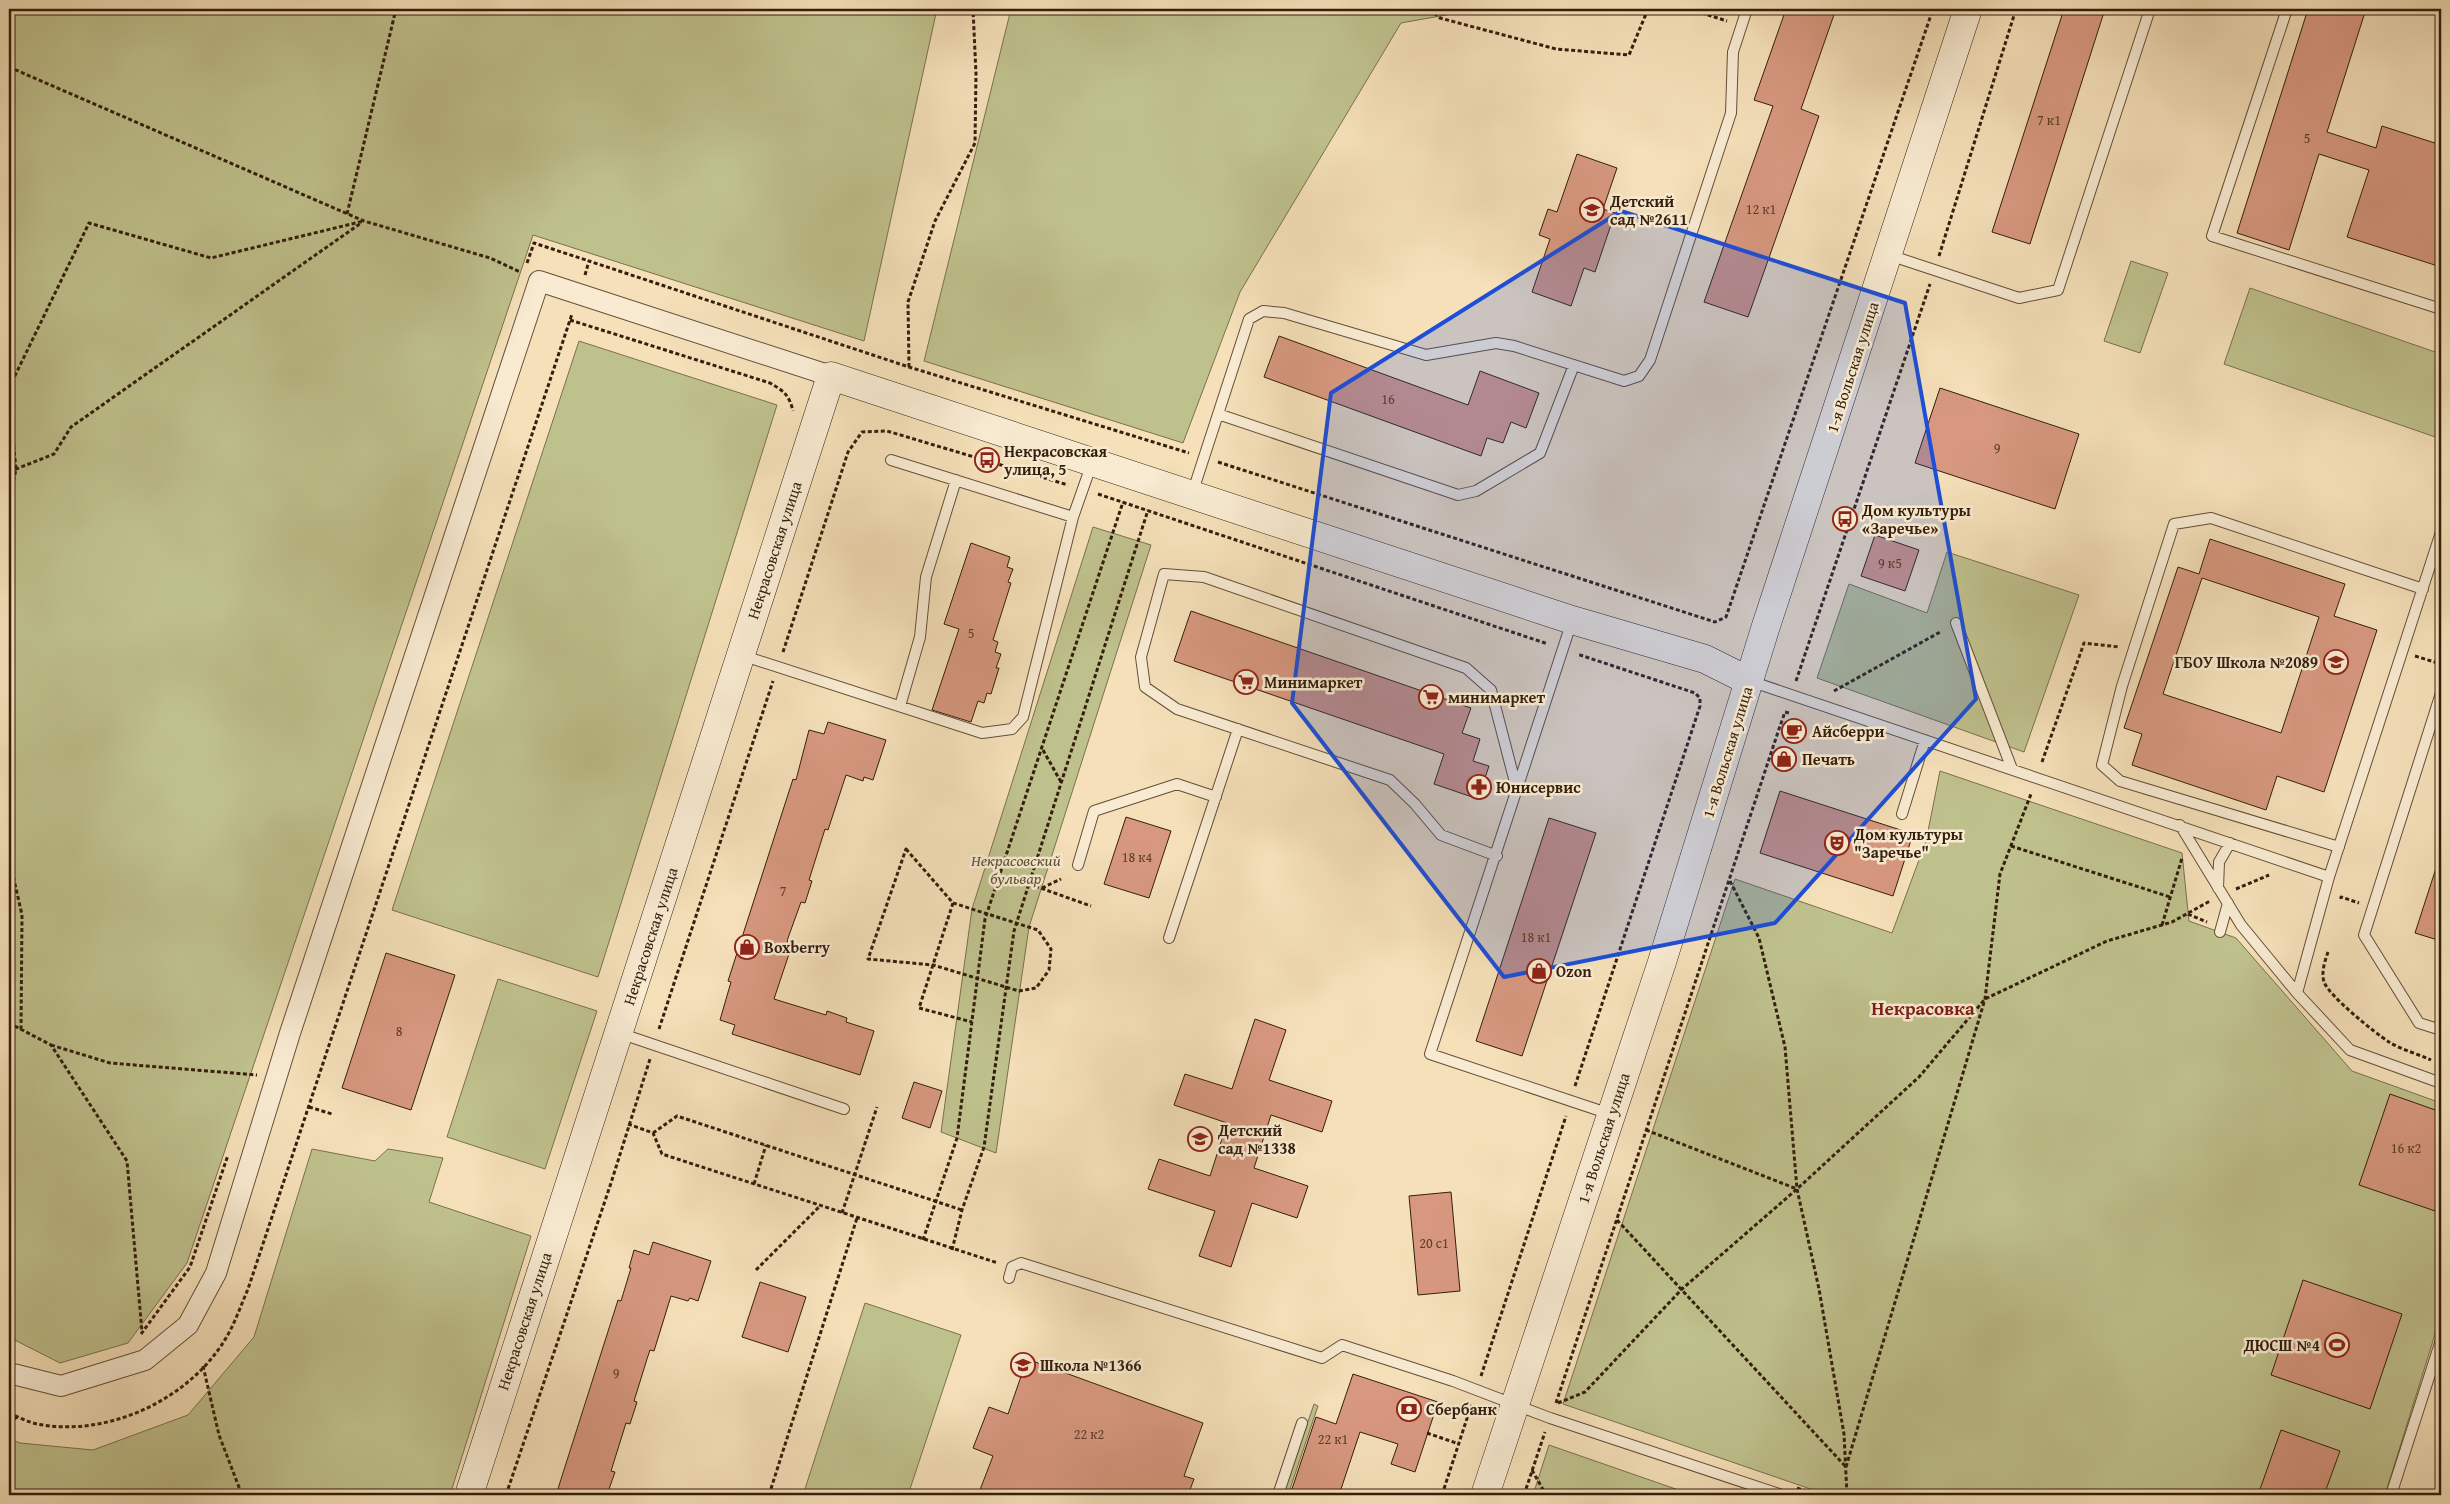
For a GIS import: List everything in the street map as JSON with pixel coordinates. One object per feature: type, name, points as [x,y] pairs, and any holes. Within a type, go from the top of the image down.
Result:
[{"type":"street","name":"1-я Вольская улица","points":[[1485,1495],[1662,962],[1749,681],[1968,9]]},
{"type":"street","points":[[9,1373],[61,1386],[145,1360],[188,1325],[216,1273],[532,277],[1572,620],[1705,659],[1749,681]]},
{"type":"street","name":"Некрасовская улица","points":[[468,1495],[831,376]]},
{"type":"lane","points":[[1191,495],[1249,319],[1263,311],[1284,313],[1426,355],[1496,343],[1514,346],[1624,381],[1639,376],[1650,360],[1732,113],[1733,52],[1747,9]]},
{"type":"lane","points":[[1889,255],[2019,298],[2058,290],[2150,9]]},
{"type":"lane","points":[[2287,9],[2212,236],[2441,309]]},
{"type":"lane","points":[[1218,414],[1458,495],[1476,491],[1540,453],[1574,365]]},
{"type":"lane","points":[[891,460],[1073,517]]},
{"type":"lane","points":[[740,655],[982,733],[1012,729],[1022,717],[1073,517],[1092,463]]},
{"type":"lane","points":[[900,706],[920,637],[926,578],[956,480]]},
{"type":"lane","points":[[2339,846],[2120,781],[2102,765],[2122,686],[2174,524],[2211,518],[2423,589]]},
{"type":"lane","points":[[2297,993],[2329,877],[2441,532]]},
{"type":"lane","points":[[1497,856],[1441,835],[1415,804],[1390,780],[1178,709],[1145,687],[1141,657],[1164,574],[1204,577],[1466,668],[1491,690],[1516,790]]},
{"type":"lane","points":[[1572,620],[1516,790],[1497,856],[1430,1054],[1611,1115]]},
{"type":"lane","points":[[1956,623],[2012,769]]},
{"type":"lane","points":[[1749,681],[2180,825],[2329,877]]},
{"type":"lane","points":[[2441,693],[2364,935],[2419,1023],[2441,1030]]},
{"type":"lane","points":[[1169,938],[1238,729]]},
{"type":"lane","points":[[1902,814],[1925,740]]},
{"type":"lane","points":[[1078,865],[1094,810],[1177,784],[1216,797]]},
{"type":"lane","points":[[2180,825],[2241,925],[2297,993],[2350,1050],[2441,1083]]},
{"type":"lane","points":[[2220,932],[2223,895],[2219,862],[2230,843]]},
{"type":"lane","points":[[618,1033],[844,1109]]},
{"type":"lane","points":[[1009,1278],[1012,1267],[1021,1263],[1322,1358],[1342,1345],[1453,1381],[1550,1418],[1782,1495]]},
{"type":"lane","points":[[2391,1495],[2441,1340]]},
{"type":"lane","points":[[1278,1495],[1302,1423]]},
{"type":"path","points":[[347,214],[396,9]]},
{"type":"path","points":[[909,368],[908,302],[935,221],[975,144],[976,74],[973,9]]},
{"type":"path","points":[[1429,9],[1440,18],[1556,49],[1629,55],[1648,9]]},
{"type":"path","points":[[1689,9],[1742,25]]},
{"type":"path","points":[[9,68],[364,221],[490,258],[532,277],[534,243],[909,368],[1204,457],[1715,622],[1726,618],[1933,9]]},
{"type":"path","points":[[1796,682],[1934,270],[2016,9]]},
{"type":"path","points":[[9,388],[89,223],[211,258],[364,221]]},
{"type":"path","points":[[9,467],[16,469],[54,454],[71,428],[364,221]]},
{"type":"path","points":[[9,1413],[37,1424],[86,1426],[144,1411],[188,1384],[226,1338],[248,1289],[589,261]]},
{"type":"path","points":[[570,320],[770,383],[790,397],[794,414]]},
{"type":"path","points":[[9,400],[16,469],[9,502]]},
{"type":"path","points":[[506,1495],[608,1192],[628,1124],[848,452],[862,432],[887,431],[1123,502],[1695,693],[1700,698]]},
{"type":"path","points":[[923,1240],[957,1138],[987,914],[1123,502]]},
{"type":"path","points":[[952,1250],[962,1210],[984,1147],[1017,922],[1148,510]]},
{"type":"path","points":[[1832,693],[1956,623]]},
{"type":"path","points":[[2039,770],[2084,643],[2134,648]]},
{"type":"path","points":[[2402,652],[2441,664]]},
{"type":"path","points":[[1524,1495],[1786,712]]},
{"type":"path","points":[[1042,750],[1061,782]]},
{"type":"path","points":[[1846,1467],[1985,998],[2000,874],[2032,794]]},
{"type":"path","points":[[2011,846],[2170,897]]},
{"type":"path","points":[[906,849],[953,903],[1038,930],[1051,949],[1049,970],[1036,988],[1019,991],[978,977],[933,965],[868,959],[906,849]]},
{"type":"path","points":[[2162,925],[2183,854]]},
{"type":"path","points":[[9,858],[22,915],[21,1030]]},
{"type":"path","points":[[1556,1404],[1584,1392],[1682,1289],[1797,1189],[1919,1077],[1985,998],[2106,941],[2172,922],[2223,895],[2271,874]]},
{"type":"path","points":[[1042,888],[1061,879]]},
{"type":"path","points":[[1729,880],[1759,938],[1785,1047],[1797,1189],[1819,1289],[1844,1434],[1847,1495]]},
{"type":"path","points":[[1029,884],[1091,906]]},
{"type":"path","points":[[2339,906],[2341,897]]},
{"type":"path","points":[[953,903],[919,1008],[972,1022]]},
{"type":"path","points":[[2330,944],[2322,972],[2324,983],[2332,993],[2362,1021],[2390,1042],[2433,1061]]},
{"type":"path","points":[[9,1024],[51,1044],[110,1063],[277,1077]]},
{"type":"path","points":[[51,1044],[127,1161],[145,1360]]},
{"type":"path","points":[[252,1084],[258,1065]]},
{"type":"path","points":[[309,1107],[332,1114]]},
{"type":"path","points":[[842,1213],[877,1107]]},
{"type":"path","points":[[653,1133],[678,1116],[962,1210]]},
{"type":"path","points":[[628,1124],[653,1133],[662,1154],[952,1250],[1012,1267]]},
{"type":"path","points":[[1646,1130],[1797,1189]]},
{"type":"path","points":[[754,1184],[766,1145]]},
{"type":"path","points":[[136,1340],[190,1266],[230,1148]]},
{"type":"path","points":[[756,1270],[820,1206]]},
{"type":"path","points":[[769,1495],[857,1218]]},
{"type":"path","points":[[1617,1220],[1846,1467]]},
{"type":"path","points":[[203,1366],[218,1435],[242,1495]]},
{"type":"path","points":[[9,1423],[18,1417]]},
{"type":"path","points":[[1427,1433],[1459,1444]]},
{"type":"path","points":[[1532,1470],[1546,1495]]},
{"type":"highlighted area","points":[[1621,211],[1905,303],[1976,699],[1775,923],[1504,977],[1292,703],[1331,393]]},
{"type":"green space","points":[[9,9],[937,9],[864,341],[533,235],[187,1263],[128,1343],[60,1363],[9,1337]]},
{"type":"green space","points":[[1011,9],[1480,9],[1401,23],[1240,292],[1183,443],[924,361]]},
{"type":"green space","points":[[2131,261],[2168,273],[2140,353],[2104,341]]},
{"type":"green space","points":[[2250,288],[2441,354],[2441,439],[2224,364]]},
{"type":"green space","points":[[579,341],[777,405],[598,977],[392,910]]},
{"type":"green space","name":"Некрасовский бульвар","points":[[1093,527],[1151,545],[1029,927],[996,1153],[941,1132],[972,909]]},
{"type":"green space","points":[[1947,552],[2079,595],[2024,752],[1817,678],[1849,584],[1927,613]]},
{"type":"green space","points":[[1940,771],[2182,853],[2189,921],[2236,938],[2352,1071],[2441,1103],[2441,1315],[2385,1495],[1828,1495],[1563,1404],[1735,879],[1892,933],[1926,841]]},
{"type":"green space","points":[[498,979],[597,1011],[545,1169],[447,1137]]},
{"type":"green space","points":[[312,1149],[375,1161],[388,1149],[443,1158],[429,1202],[531,1236],[450,1495],[9,1495],[9,1439],[20,1443],[93,1450],[188,1415],[254,1337]]},
{"type":"green space","points":[[865,1303],[961,1335],[908,1495],[803,1495]]},
{"type":"green space","points":[[1314,1404],[1318,1406],[1288,1495],[1283,1495]]},
{"type":"green space","points":[[1549,1445],[1693,1495],[1533,1495]]},
{"type":"building","points":[[1786,9],[1836,9],[1801,109],[1819,116],[1748,317],[1704,302],[1773,106],[1754,100]]},
{"type":"building","points":[[2064,9],[2105,9],[2030,244],[1992,232]]},
{"type":"building","points":[[2308,9],[2366,9],[2327,132],[2376,148],[2382,126],[2441,145],[2441,267],[2347,237],[2369,170],[2319,154],[2289,250],[2237,233]]},
{"type":"building","points":[[1577,154],[1617,168],[1603,209],[1615,213],[1595,272],[1584,268],[1571,306],[1532,292],[1550,239],[1539,235],[1548,209],[1557,212]]},
{"type":"building","points":[[1279,336],[1468,405],[1480,371],[1539,393],[1526,428],[1511,422],[1503,443],[1487,438],[1481,456],[1264,377]]},
{"type":"building","points":[[1940,388],[2079,434],[2055,509],[1915,463]]},
{"type":"building","points":[[1875,535],[1919,550],[1905,591],[1861,576]]},
{"type":"building","name":"ГБОУ Школа №2089","points":[[2210,539],[2345,584],[2334,616],[2377,630],[2324,792],[2277,776],[2266,810],[2132,765],[2142,734],[2124,728],[2178,567],[2199,574]],"holes":[[[2202,578],[2319,617],[2281,733],[2163,694]]]},
{"type":"building","points":[[971,543],[1010,557],[1007,567],[1013,569],[1008,582],[1011,583],[993,640],[998,642],[995,652],[1001,654],[996,668],[999,668],[991,694],[987,693],[984,703],[978,701],[971,722],[932,710],[959,629],[944,624]]},
{"type":"building","points":[[1191,611],[1471,708],[1462,733],[1480,739],[1473,761],[1489,766],[1478,799],[1434,784],[1444,754],[1174,661]]},
{"type":"building","points":[[828,722],[886,740],[873,780],[864,777],[863,781],[846,775],[828,830],[825,829],[809,880],[812,881],[805,903],[801,902],[788,938],[786,949],[790,951],[774,999],[826,1015],[827,1011],[847,1018],[846,1022],[874,1031],[860,1075],[732,1034],[735,1025],[720,1020],[731,982],[728,981],[793,779],[796,780],[809,730],[824,734]]},
{"type":"building","name":"Дом культуры \"Заречье\"","points":[[1780,791],[1913,834],[1893,896],[1760,853]]},
{"type":"building","points":[[1126,817],[1171,831],[1149,898],[1104,884]]},
{"type":"building","points":[[1549,818],[1596,833],[1522,1056],[1476,1041]]},
{"type":"building","points":[[2438,862],[2441,862],[2441,941],[2415,933]]},
{"type":"building","points":[[386,953],[455,975],[411,1110],[342,1088]]},
{"type":"building","points":[[1255,1019],[1286,1030],[1269,1080],[1332,1101],[1322,1132],[1271,1115],[1254,1168],[1308,1186],[1297,1218],[1252,1203],[1231,1267],[1199,1256],[1215,1211],[1148,1189],[1159,1159],[1210,1176],[1227,1123],[1174,1105],[1185,1074],[1232,1089]]},
{"type":"building","points":[[914,1082],[942,1091],[930,1128],[902,1118]]},
{"type":"building","points":[[2390,1094],[2441,1112],[2441,1213],[2359,1185]]},
{"type":"building","points":[[1451,1192],[1460,1291],[1418,1295],[1409,1196]]},
{"type":"building","points":[[653,1242],[711,1261],[698,1301],[690,1298],[688,1301],[671,1296],[654,1351],[650,1350],[647,1359],[634,1401],[637,1402],[630,1424],[626,1423],[611,1471],[615,1472],[607,1495],[556,1495],[618,1300],[621,1301],[631,1268],[629,1268],[634,1250],[649,1255]]},
{"type":"building","name":"ДЮСШ №4","points":[[2303,1280],[2402,1314],[2370,1409],[2271,1375]]},
{"type":"building","points":[[760,1282],[806,1297],[788,1352],[742,1337]]},
{"type":"building","points":[[1027,1359],[1203,1423],[1184,1476],[1194,1479],[1188,1495],[978,1495],[993,1456],[973,1448],[989,1407],[1008,1414]]},
{"type":"building","points":[[1353,1374],[1438,1402],[1415,1472],[1391,1464],[1398,1444],[1360,1432],[1339,1495],[1290,1495],[1316,1417],[1336,1424]]},
{"type":"building","points":[[2281,1430],[2340,1451],[2324,1495],[2258,1495]]},
{"type":"place","name":"Детский сад №2611","points":[[1592,210]]},
{"type":"place","name":"Некрасовская улица, 5","points":[[987,460]]},
{"type":"place","name":"Дом культуры «Заречье»","points":[[1845,519]]},
{"type":"place","name":"ГБОУ Школа №2089","points":[[2336,662]]},
{"type":"place","name":"Минимаркет","points":[[1246,682]]},
{"type":"place","name":"минимаркет","points":[[1431,697]]},
{"type":"place","name":"Айсберри","points":[[1794,731]]},
{"type":"place","name":"Печать","points":[[1784,759]]},
{"type":"place","name":"Юнисервис","points":[[1479,787]]},
{"type":"place","name":"Дом культуры \"Заречье\"","points":[[1837,843]]},
{"type":"place","name":"Boxberry","points":[[747,947]]},
{"type":"place","name":"Ozon","points":[[1539,971]]},
{"type":"place","name":"Детский сад №1338","points":[[1200,1139]]},
{"type":"place","name":"ДЮСШ №4","points":[[2337,1345]]},
{"type":"place","name":"Школа №1366","points":[[1023,1365]]},
{"type":"place","name":"Сбербанк","points":[[1409,1409]]},
{"type":"district","name":"Некрасовка","points":[[1923,1008]]}]
